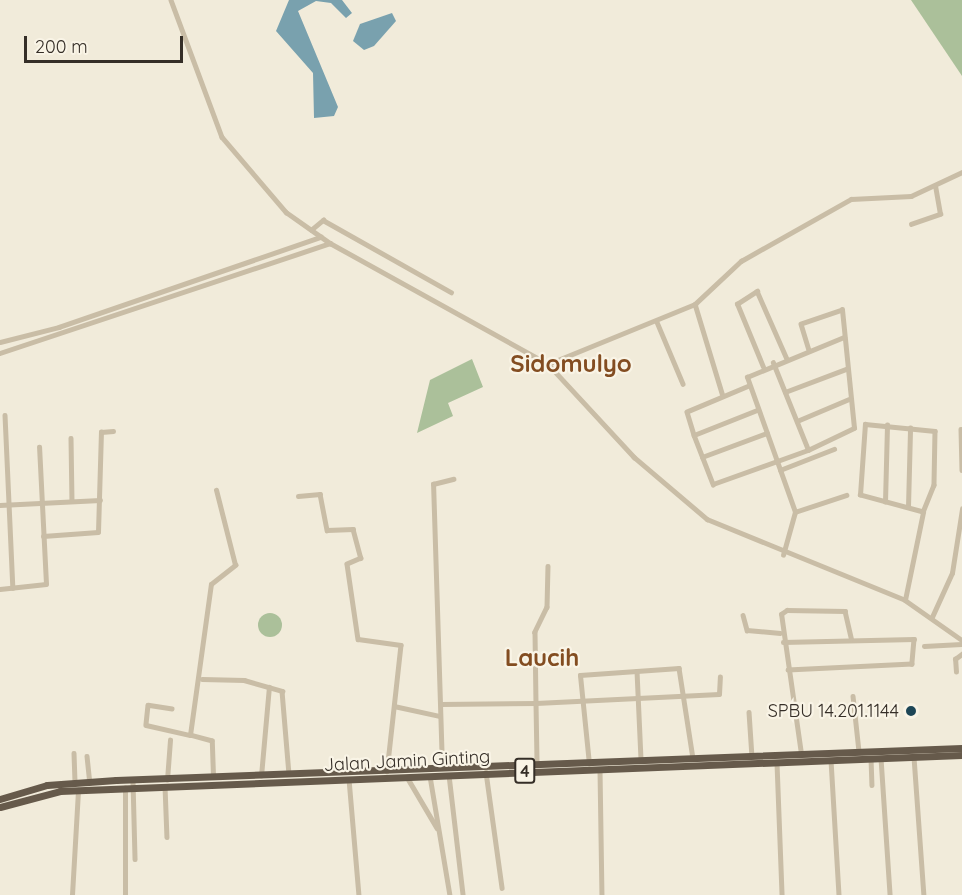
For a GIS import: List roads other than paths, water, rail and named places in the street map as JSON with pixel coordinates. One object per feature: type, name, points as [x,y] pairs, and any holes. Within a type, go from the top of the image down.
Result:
[{"type":"highway","name":"Jalan Jamin Ginting","points":[[166,783],[430,776],[589,766],[641,760],[801,756],[962,748]]},
{"type":"highway","name":"Jalan Jamin Ginting","points":[[0,799],[47,785],[130,786],[213,778],[537,762],[589,766],[600,770],[962,755]]},
{"type":"highway","name":"Jalan Jamin Ginting","points":[[0,807],[44,792],[90,783],[130,786]]},
{"type":"street","points":[[171,0],[222,137],[270,198],[330,243],[548,364],[683,502],[723,529],[783,555],[905,600],[932,616],[962,642]]},
{"type":"street","points":[[548,364],[591,342],[657,322],[695,304],[741,261],[851,199],[880,194],[904,198],[935,187],[962,172]]},
{"type":"street","points":[[911,224],[940,214],[935,187]]},
{"type":"street","points":[[311,230],[323,219],[451,292]]},
{"type":"street","points":[[321,237],[157,294],[1,342],[3,352],[160,302],[330,243]]},
{"type":"street","points":[[763,367],[737,304],[757,291],[787,359]]},
{"type":"street","points":[[157,294],[160,302]]},
{"type":"street","points":[[695,304],[723,396]]},
{"type":"street","points":[[749,386],[687,412],[713,484],[778,462],[851,432],[840,310],[802,322],[810,350]]},
{"type":"street","points":[[657,322],[682,384]]},
{"type":"street","points":[[783,555],[795,512],[757,410],[747,376],[763,367],[844,337]]},
{"type":"street","points":[[773,363],[808,450]]},
{"type":"street","points":[[785,392],[846,369]]},
{"type":"street","points":[[797,421],[849,399]]},
{"type":"street","points":[[694,435],[757,410]]},
{"type":"street","points":[[4,416],[14,588]]},
{"type":"street","points":[[905,600],[923,512],[934,484],[936,432],[887,425],[864,425],[860,494],[923,512]]},
{"type":"street","points":[[885,502],[887,425]]},
{"type":"street","points":[[908,507],[910,428]]},
{"type":"street","points":[[961,429],[962,470]]},
{"type":"street","points":[[43,536],[96,534],[100,500],[101,432],[113,431]]},
{"type":"street","points":[[702,457],[767,434]]},
{"type":"street","points":[[71,438],[72,500]]},
{"type":"street","points":[[0,589],[46,586],[40,503],[39,447]]},
{"type":"street","points":[[780,470],[834,449]]},
{"type":"street","points":[[442,768],[433,484],[453,479]]},
{"type":"street","points":[[190,735],[202,678],[211,584],[234,565],[216,490]]},
{"type":"street","points":[[298,496],[320,494],[327,530],[353,529],[361,558],[348,564],[357,638],[401,645],[387,771]]},
{"type":"street","points":[[795,512],[846,495]]},
{"type":"street","points":[[0,505],[100,500]]},
{"type":"street","points":[[932,616],[955,556],[962,509]]},
{"type":"street","points":[[955,556],[962,556]]},
{"type":"street","points":[[537,762],[534,635],[547,608],[548,566]]},
{"type":"street","points":[[801,756],[780,633],[786,610],[837,610],[850,617],[851,638]]},
{"type":"street","points":[[743,615],[747,630],[780,633]]},
{"type":"street","points":[[783,642],[911,635],[915,662],[788,670]]},
{"type":"street","points":[[924,646],[962,642]]},
{"type":"street","points":[[956,672],[955,659],[962,654]]},
{"type":"street","points":[[589,766],[580,675],[682,669],[693,758]]},
{"type":"street","points":[[637,671],[641,760]]},
{"type":"street","points":[[441,704],[637,700],[720,693],[720,677]]},
{"type":"street","points":[[202,678],[269,687],[282,691],[289,775]]},
{"type":"street","points":[[261,776],[269,687]]},
{"type":"street","points":[[853,696],[859,752]]},
{"type":"street","points":[[172,709],[149,704],[146,725],[212,741],[213,778]]},
{"type":"street","points":[[394,706],[440,716]]},
{"type":"street","points":[[749,712],[752,757]]},
{"type":"street","points":[[167,837],[166,783],[170,740]]},
{"type":"street","points":[[72,895],[77,787],[74,753]]},
{"type":"street","points":[[87,756],[90,783]]},
{"type":"street","points":[[914,757],[924,895]]},
{"type":"street","points":[[871,758],[872,785]]},
{"type":"street","points":[[881,758],[890,895]]},
{"type":"street","points":[[831,760],[839,895]]},
{"type":"street","points":[[777,763],[782,895]]},
{"type":"street","points":[[600,770],[602,895]]},
{"type":"street","points":[[486,772],[502,888]]},
{"type":"street","points":[[448,775],[463,895]]},
{"type":"street","points":[[430,776],[450,895]]},
{"type":"street","points":[[407,777],[438,831]]},
{"type":"street","points":[[349,779],[359,895]]},
{"type":"street","points":[[130,786],[135,859]]},
{"type":"street","points":[[125,895],[130,786]]},
{"type":"water","points":[[289,0],[342,0],[352,13],[346,18],[331,3],[316,1],[298,11],[338,107],[334,116],[314,118],[313,73],[276,31]]},
{"type":"water","points":[[392,13],[396,21],[374,46],[364,50],[353,41],[360,24]]},
{"type":"place","name":"SPBU 14.201.1144","points":[[911,711]]},
{"type":"district","name":"Sidomulyo","points":[[571,364]]},
{"type":"district","name":"Laucih","points":[[542,658]]}]
